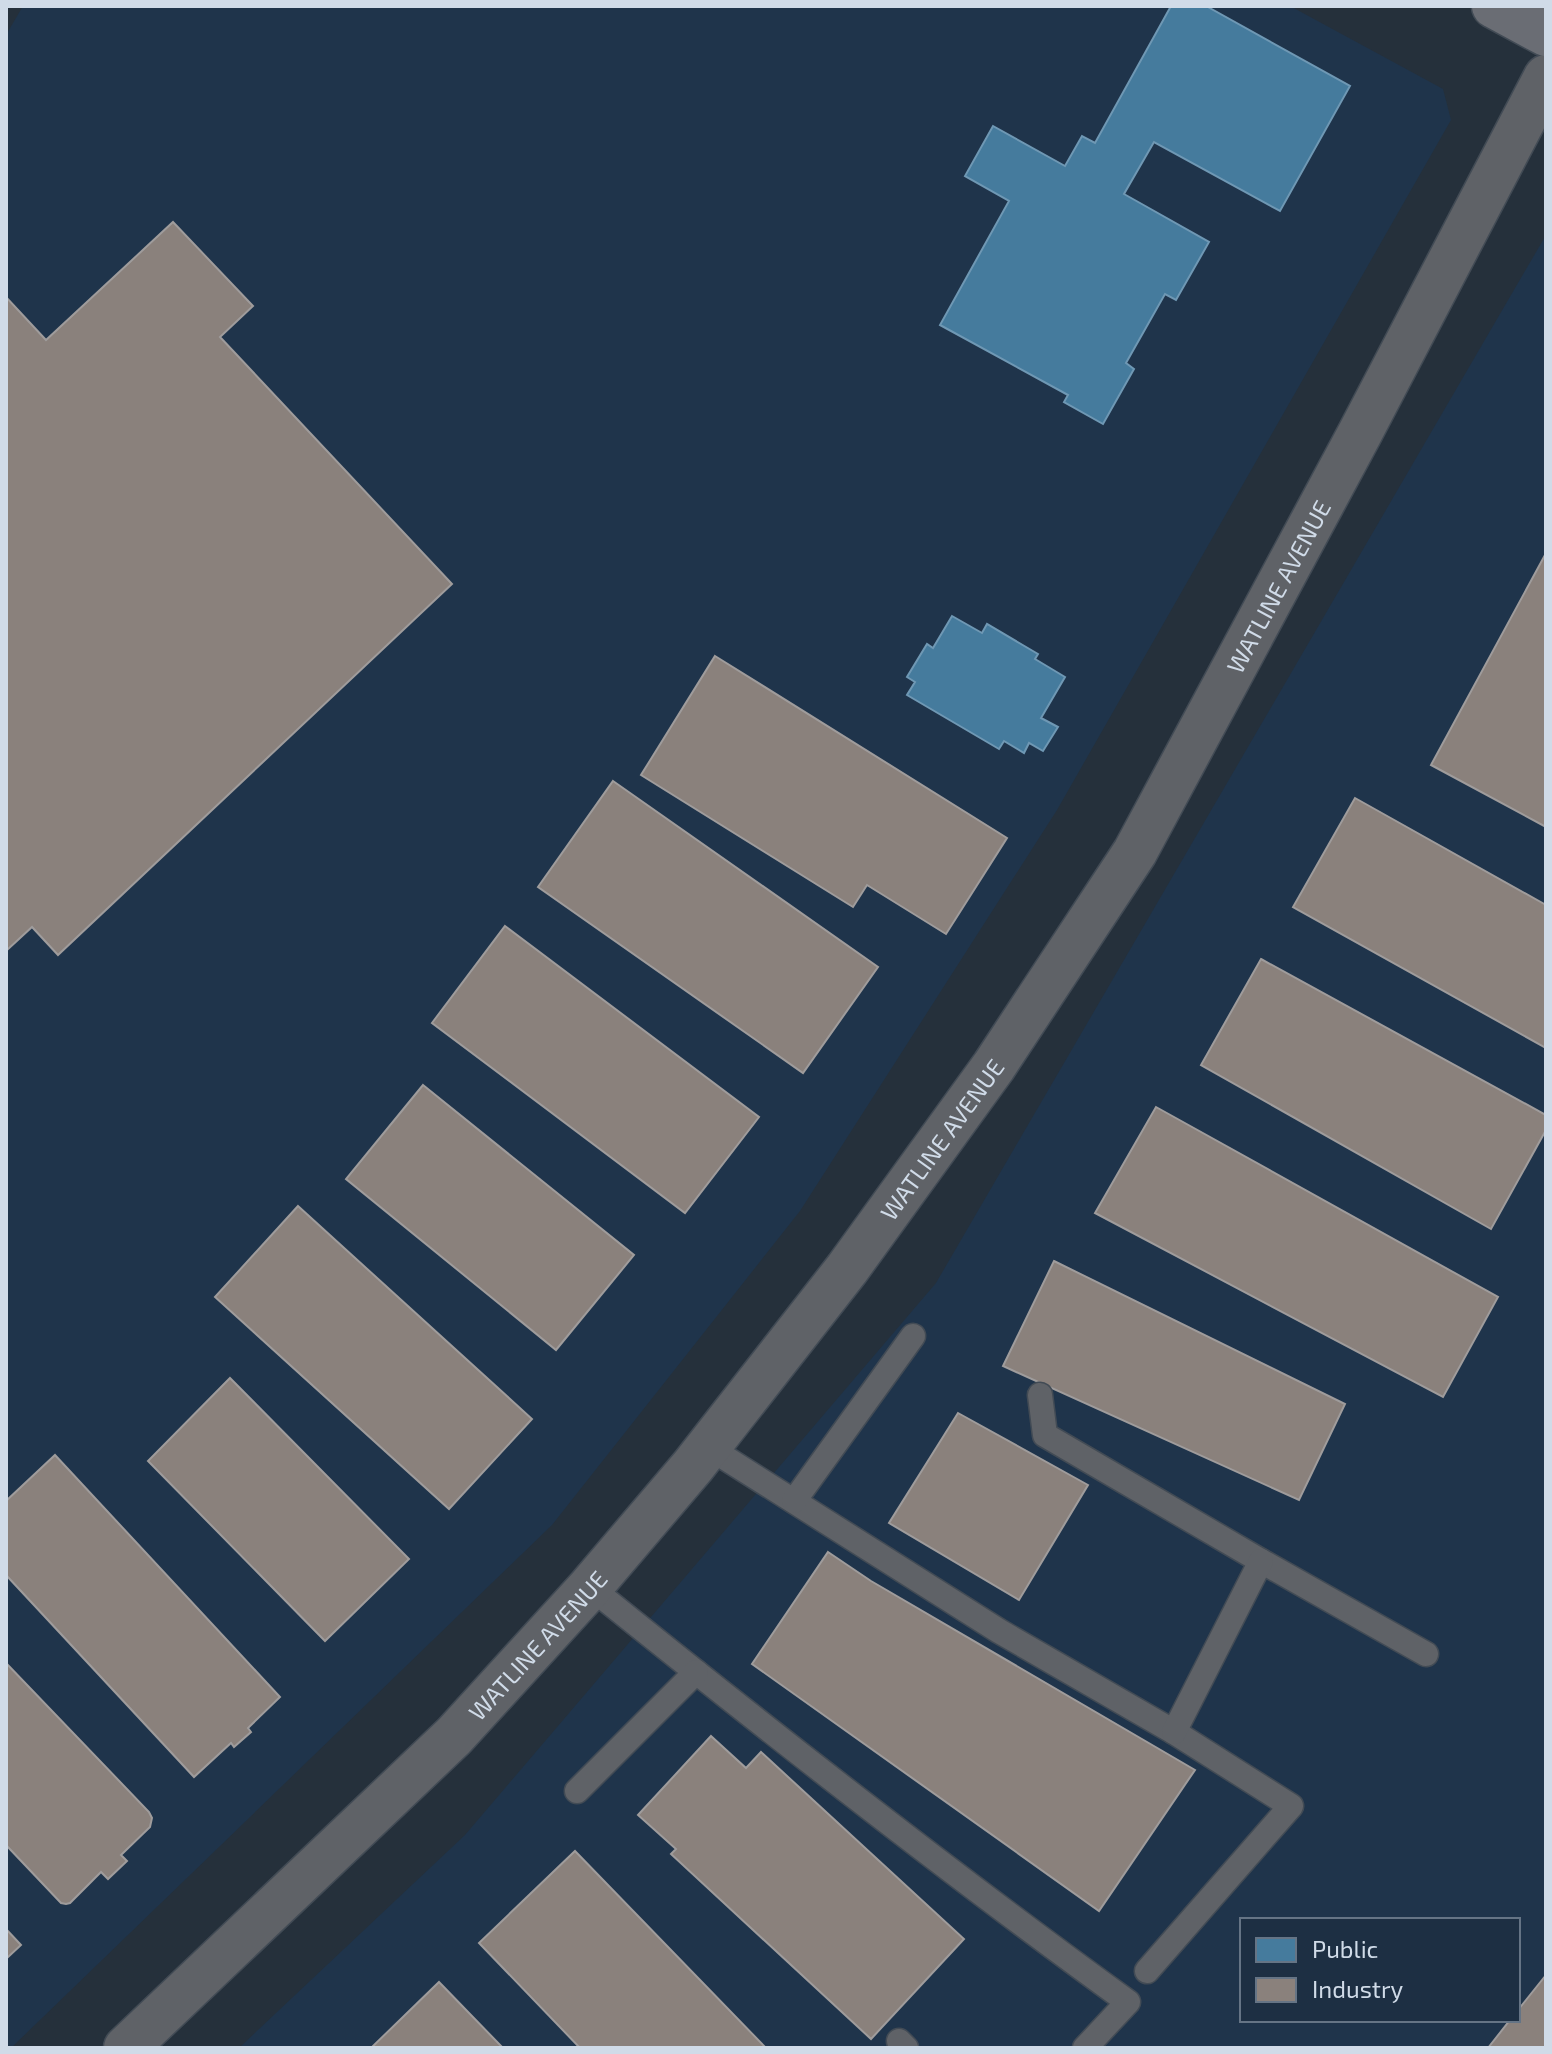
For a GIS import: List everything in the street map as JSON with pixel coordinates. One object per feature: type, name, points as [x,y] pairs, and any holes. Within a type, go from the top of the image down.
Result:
[{"type":"main road","points":[[1494,6],[1546,34]]},
{"type":"street","name":"WATLINE AVENUE","points":[[126,2048],[454,1736],[590,1587],[708,1447],[847,1269],[994,1066],[1135,852],[1546,77]]},
{"type":"lane","points":[[794,1501],[913,1336]]},
{"type":"lane","points":[[1040,1395],[1045,1435],[1426,1654]]},
{"type":"lane","points":[[708,1447],[999,1631],[1174,1732],[1291,1806],[1147,1971]]},
{"type":"lane","points":[[1174,1732],[1261,1561]]},
{"type":"lane","points":[[590,1587],[996,1906],[1128,2002],[1085,2048]]},
{"type":"lane","points":[[577,1791],[696,1672]]},
{"type":"shaded area","points":[[23,6],[1290,6],[1443,89],[1451,120],[1057,810],[800,1211],[552,1525],[11,2048],[6,2048],[6,35]]},
{"type":"shaded area","points":[[1546,235],[1546,2048],[239,2048],[465,1835],[936,1283]]},
{"type":"building: Public","points":[[1171,6],[1206,6],[1350,86],[1280,211],[1154,142],[1124,194],[1209,242],[1176,300],[1165,294],[1126,363],[1134,369],[1103,424],[1064,402],[1068,395],[940,325],[1009,201],[965,176],[993,126],[1065,166],[1082,136],[1095,143]]},
{"type":"building: Public","points":[[952,616],[982,633],[987,624],[1038,654],[1035,659],[1065,677],[1041,718],[1058,727],[1043,751],[1029,743],[1024,753],[1004,741],[999,749],[907,695],[915,682],[907,677],[927,644],[933,648]]},
{"type":"building: Industry","points":[[173,222],[253,306],[220,337],[452,584],[58,955],[32,927],[6,951],[6,297],[46,340]]},
{"type":"building: Industry","points":[[1546,555],[1546,827],[1431,765]]},
{"type":"building: Industry","points":[[715,656],[1007,838],[946,934],[867,885],[853,907],[641,775]]},
{"type":"building: Industry","points":[[613,781],[878,967],[803,1073],[538,887]]},
{"type":"building: Industry","points":[[1355,798],[1546,905],[1546,1048],[1293,907]]},
{"type":"building: Industry","points":[[505,926],[759,1117],[685,1213],[432,1023]]},
{"type":"building: Industry","points":[[1261,959],[1546,1115],[1546,1130],[1491,1229],[1201,1065]]},
{"type":"building: Industry","points":[[423,1085],[634,1255],[556,1350],[346,1179]]},
{"type":"building: Industry","points":[[1156,1107],[1498,1297],[1443,1397],[1095,1213]]},
{"type":"building: Industry","points":[[298,1206],[532,1419],[449,1509],[215,1297]]},
{"type":"building: Industry","points":[[1054,1261],[1345,1404],[1299,1500],[1003,1366]]},
{"type":"building: Industry","points":[[230,1378],[409,1559],[325,1641],[148,1461]]},
{"type":"building: Industry","points":[[958,1413],[1088,1485],[1019,1600],[889,1523]]},
{"type":"building: Industry","points":[[55,1455],[280,1697],[248,1728],[251,1732],[234,1747],[231,1743],[194,1777],[6,1575],[6,1501]]},
{"type":"building: Industry","points":[[828,1552],[871,1581],[1195,1770],[1099,1911],[752,1664]]},
{"type":"building: Industry","points":[[6,1663],[152,1818],[150,1827],[121,1855],[127,1861],[108,1879],[101,1872],[70,1903],[61,1903],[6,1845]]},
{"type":"building: Industry","points":[[711,1736],[746,1768],[761,1752],[964,1939],[871,2039],[671,1854],[676,1849],[638,1815]]},
{"type":"building: Industry","points":[[575,1851],[766,2048],[580,2048],[479,1943]]},
{"type":"building: Industry","points":[[6,1929],[21,1945],[6,1959]]},
{"type":"building: Industry","points":[[1546,1975],[1546,2048],[1488,2048],[1508,2022],[1520,2022],[1520,2008]]},
{"type":"building: Industry","points":[[439,1982],[503,2048],[371,2048]]}]
